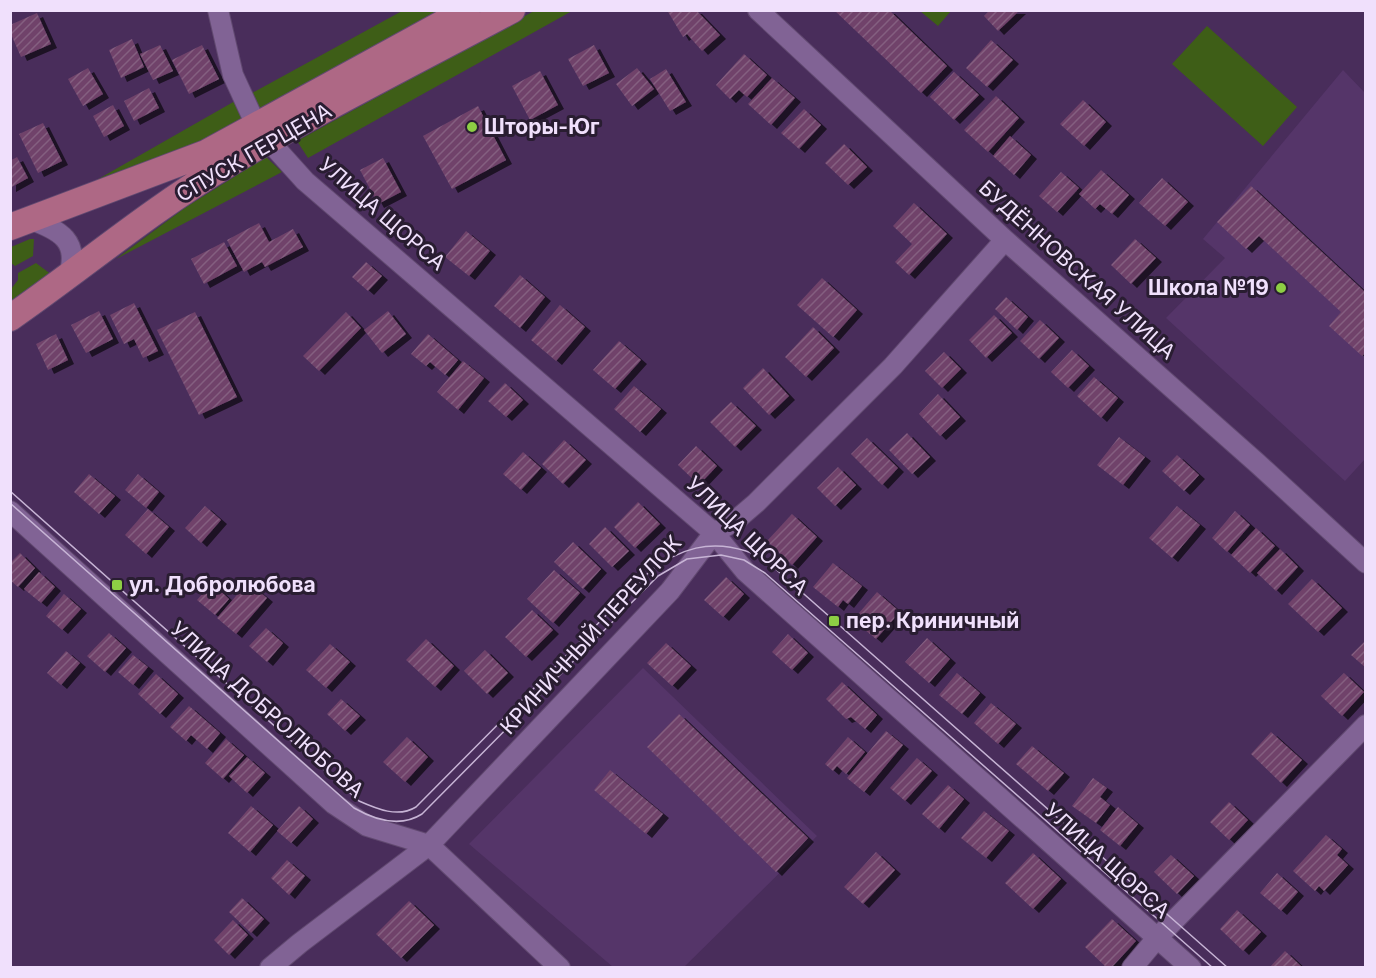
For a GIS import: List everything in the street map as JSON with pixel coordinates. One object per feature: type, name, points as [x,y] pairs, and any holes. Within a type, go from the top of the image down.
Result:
[{"type":"main road","name":"СПУСК ГЕРЦЕНА","points":[[10,318],[69,278],[152,212],[222,168],[263,133],[467,10]]},
{"type":"main road","name":"СПУСК ГЕРЦЕНА","points":[[20,223],[263,133],[512,10]]},
{"type":"street","name":"УЛИЦА ЩОРСА","points":[[218,10],[233,75],[263,133],[305,181],[714,533],[745,571],[1191,968]]},
{"type":"street","name":"БУДЁННОВСКАЯ УЛИЦА","points":[[758,10],[1005,240],[1365,563]]},
{"type":"street","points":[[20,223],[55,229],[68,241],[74,261],[69,278]]},
{"type":"street","name":"КРИНИЧНЫЙ ПЕРЕУЛОК","points":[[270,968],[429,845],[670,591],[714,533],[735,521],[756,503],[893,366],[1005,240]]},
{"type":"street","name":"УЛИЦА ДОБРОЛЮБОВА","points":[[10,511],[334,804],[367,826],[429,845],[560,968]]},
{"type":"street","points":[[1132,968],[1157,938],[1365,724]]},
{"type":"shaded area","name":"Школа №19","points":[[1343,70],[1365,93],[1365,459],[1345,481],[1166,318],[1225,258],[1203,239]]},
{"type":"shaded area","points":[[643,668],[817,836],[683,968],[613,967],[469,844]]},
{"type":"green space","points":[[402,11],[449,11],[260,112],[252,93]]},
{"type":"green space","points":[[534,11],[572,11],[308,158],[297,141]]},
{"type":"green space","points":[[920,11],[951,11],[938,26]]},
{"type":"green space","points":[[1207,26],[1297,107],[1263,146],[1172,64]]},
{"type":"green space","points":[[235,101],[244,119],[205,146],[72,194]]},
{"type":"green space","points":[[266,157],[282,172],[116,259],[186,207]]},
{"type":"green space","points":[[34,239],[33,256],[15,266],[11,263],[11,247]]},
{"type":"green space","points":[[36,263],[52,275],[11,303],[11,289],[18,280],[18,273]]},
{"type":"building","points":[[667,10],[696,10],[720,35],[702,51],[687,34],[683,37]]},
{"type":"building","points":[[834,10],[889,10],[947,66],[921,93]]},
{"type":"building","points":[[990,10],[1020,10],[998,31],[984,16]]},
{"type":"building","points":[[37,13],[51,44],[21,57],[10,32],[10,25]]},
{"type":"building","points":[[132,39],[144,67],[121,78],[109,50]]},
{"type":"building","points":[[991,40],[1013,60],[987,87],[966,68]]},
{"type":"building","points":[[160,45],[173,71],[153,80],[140,54]]},
{"type":"building","points":[[202,45],[219,79],[189,94],[172,60]]},
{"type":"building","points":[[594,45],[609,73],[583,86],[568,59]]},
{"type":"building","points":[[744,54],[767,75],[747,97],[739,90],[730,99],[716,85]]},
{"type":"building","points":[[88,68],[103,94],[83,106],[68,79]]},
{"type":"building","points":[[637,68],[654,89],[632,106],[616,84]]},
{"type":"building","points":[[666,69],[686,102],[670,111],[650,79]]},
{"type":"building","points":[[540,71],[558,105],[530,120],[512,86]]},
{"type":"building","points":[[954,72],[979,95],[954,120],[930,97]]},
{"type":"building","points":[[772,78],[795,98],[771,125],[748,104]]},
{"type":"building","points":[[149,88],[159,108],[134,121],[124,101]]},
{"type":"building","points":[[996,96],[1019,118],[988,152],[964,130]]},
{"type":"building","points":[[1083,100],[1106,122],[1084,146],[1060,124]]},
{"type":"building","points":[[113,105],[124,126],[104,137],[93,116]]},
{"type":"building","points":[[478,106],[506,160],[452,189],[423,136]]},
{"type":"building","points":[[804,109],[821,125],[799,149],[781,133]]},
{"type":"building","points":[[43,123],[62,161],[38,173],[19,134]]},
{"type":"building","points":[[1010,136],[1031,155],[1014,175],[993,156]]},
{"type":"building","points":[[844,144],[867,167],[848,185],[825,163]]},
{"type":"building","points":[[17,157],[28,178],[10,188],[10,161]]},
{"type":"building","points":[[383,158],[401,192],[378,204],[360,170]]},
{"type":"building","points":[[1101,170],[1129,195],[1112,214],[1100,204],[1095,209],[1079,194]]},
{"type":"building","points":[[1061,172],[1079,188],[1057,212],[1039,196]]},
{"type":"building","points":[[1162,178],[1188,202],[1165,226],[1139,203]]},
{"type":"building","points":[[1251,186],[1366,293],[1366,352],[1362,356],[1329,326],[1341,312],[1259,236],[1246,249],[1217,222]]},
{"type":"building","points":[[914,203],[947,234],[909,275],[895,262],[912,244],[893,226]]},
{"type":"building","points":[[259,223],[269,242],[293,229],[303,247],[265,267],[262,262],[244,272],[227,240]]},
{"type":"building","points":[[466,231],[490,251],[469,276],[445,257]]},
{"type":"building","points":[[1135,239],[1156,258],[1131,284],[1111,265]]},
{"type":"building","points":[[224,242],[237,266],[204,284],[191,259]]},
{"type":"building","points":[[366,262],[382,276],[368,291],[352,277]]},
{"type":"building","points":[[520,275],[545,297],[520,328],[494,306]]},
{"type":"building","points":[[822,278],[857,310],[833,337],[797,305]]},
{"type":"building","points":[[1006,297],[1028,317],[1017,330],[995,309]]},
{"type":"building","points":[[134,303],[158,351],[143,358],[134,339],[124,344],[110,315]]},
{"type":"building","points":[[560,305],[585,327],[556,361],[531,340]]},
{"type":"building","points":[[99,311],[113,339],[86,353],[71,325]]},
{"type":"building","points":[[388,311],[406,334],[382,353],[364,330]]},
{"type":"building","points":[[195,312],[237,397],[199,415],[157,330]]},
{"type":"building","points":[[346,312],[361,328],[319,371],[303,356]]},
{"type":"building","points":[[994,315],[1012,333],[986,358],[969,340]]},
{"type":"building","points":[[1040,320],[1059,338],[1039,359],[1020,341]]},
{"type":"building","points":[[813,327],[834,348],[806,377],[785,357]]},
{"type":"building","points":[[56,334],[68,360],[48,370],[36,344]]},
{"type":"building","points":[[428,334],[458,360],[445,375],[430,362],[426,366],[411,354]]},
{"type":"building","points":[[619,341],[641,360],[615,389],[593,370]]},
{"type":"building","points":[[1072,350],[1089,366],[1068,388],[1051,372]]},
{"type":"building","points":[[944,352],[961,369],[942,388],[925,371]]},
{"type":"building","points":[[463,361],[484,378],[458,410],[437,392]]},
{"type":"building","points":[[763,368],[789,396],[769,415],[743,388]]},
{"type":"building","points":[[1094,377],[1118,398],[1101,418],[1077,396]]},
{"type":"building","points":[[505,383],[523,400],[506,417],[488,401]]},
{"type":"building","points":[[634,386],[661,409],[640,432],[614,409]]},
{"type":"building","points":[[938,394],[960,417],[940,436],[919,414]]},
{"type":"building","points":[[731,402],[756,426],[735,447],[710,422]]},
{"type":"building","points":[[907,433],[930,457],[912,474],[889,450]]},
{"type":"building","points":[[1119,437],[1145,457],[1123,485],[1097,465]]},
{"type":"building","points":[[867,438],[898,468],[882,485],[851,454]]},
{"type":"building","points":[[564,440],[586,460],[563,484],[542,464]]},
{"type":"building","points":[[696,446],[717,466],[699,485],[678,465]]},
{"type":"building","points":[[523,452],[541,468],[521,490],[503,474]]},
{"type":"building","points":[[1177,455],[1199,475],[1184,491],[1162,471]]},
{"type":"building","points":[[838,467],[856,485],[835,506],[817,488]]},
{"type":"building","points":[[89,474],[115,496],[99,514],[74,492]]},
{"type":"building","points":[[138,474],[159,492],[146,508],[125,490]]},
{"type":"building","points":[[638,502],[660,524],[635,548],[614,527]]},
{"type":"building","points":[[205,506],[221,520],[201,543],[185,528]]},
{"type":"building","points":[[1177,506],[1200,525],[1172,558],[1149,538]]},
{"type":"building","points":[[148,509],[169,527],[146,554],[125,535]]},
{"type":"building","points":[[1235,511],[1250,525],[1227,552],[1212,538]]},
{"type":"building","points":[[792,514],[817,537],[792,565],[767,541]]},
{"type":"building","points":[[605,527],[629,551],[612,567],[589,544]]},
{"type":"building","points":[[1256,528],[1275,546],[1250,573],[1231,555]]},
{"type":"building","points":[[573,542],[601,569],[583,589],[554,562]]},
{"type":"building","points":[[1280,549],[1298,567],[1276,591],[1257,573]]},
{"type":"building","points":[[20,553],[35,568],[18,587],[10,580],[10,563]]},
{"type":"building","points":[[833,563],[862,586],[848,604],[843,600],[838,607],[813,587]]},
{"type":"building","points":[[554,570],[580,593],[553,623],[527,599]]},
{"type":"building","points":[[39,572],[55,587],[41,603],[24,589]]},
{"type":"building","points":[[726,577],[744,594],[723,617],[704,600]]},
{"type":"building","points":[[1312,579],[1342,608],[1318,632],[1288,604]]},
{"type":"building","points":[[248,582],[267,598],[236,634],[217,618]]},
{"type":"building","points":[[212,583],[229,599],[215,615],[197,600]]},
{"type":"building","points":[[877,592],[900,612],[876,639],[853,620]]},
{"type":"building","points":[[64,594],[81,609],[62,630],[46,616]]},
{"type":"building","points":[[532,610],[553,630],[526,657],[505,637]]},
{"type":"building","points":[[266,628],[283,643],[267,662],[249,646]]},
{"type":"building","points":[[109,633],[126,648],[105,672],[87,656]]},
{"type":"building","points":[[788,634],[808,653],[792,670],[772,652]]},
{"type":"building","points":[[927,638],[950,659],[929,683],[905,662]]},
{"type":"building","points":[[426,639],[454,666],[435,687],[406,660]]},
{"type":"building","points":[[1366,640],[1366,668],[1351,655]]},
{"type":"building","points":[[666,643],[691,666],[672,686],[647,663]]},
{"type":"building","points":[[330,644],[350,662],[326,688],[306,670]]},
{"type":"building","points":[[485,650],[508,673],[487,694],[464,671]]},
{"type":"building","points":[[66,651],[80,663],[61,685],[47,673]]},
{"type":"building","points":[[133,655],[148,667],[133,685],[118,672]]},
{"type":"building","points":[[957,673],[980,693],[962,714],[939,695]]},
{"type":"building","points":[[1344,673],[1364,692],[1342,716],[1321,696]]},
{"type":"building","points":[[156,674],[178,694],[160,714],[138,694]]},
{"type":"building","points":[[842,682],[877,715],[865,729],[851,717],[846,719],[826,699]]},
{"type":"building","points":[[341,699],[360,716],[345,731],[327,714]]},
{"type":"building","points":[[991,703],[1016,724],[998,744],[974,723]]},
{"type":"building","points":[[189,706],[220,733],[207,749],[191,735],[186,741],[170,727]]},
{"type":"building","points":[[679,714],[808,838],[776,872],[647,747]]},
{"type":"building","points":[[886,731],[903,745],[864,792],[847,778]]},
{"type":"building","points":[[1271,732],[1302,760],[1281,783],[1251,754]]},
{"type":"building","points":[[407,737],[428,757],[405,782],[383,762]]},
{"type":"building","points":[[848,737],[865,752],[846,774],[837,766],[833,771],[825,764]]},
{"type":"building","points":[[226,739],[244,755],[223,779],[205,763]]},
{"type":"building","points":[[1032,746],[1064,773],[1048,791],[1016,764]]},
{"type":"building","points":[[247,757],[265,773],[247,793],[229,776]]},
{"type":"building","points":[[917,758],[932,771],[905,801],[890,788]]},
{"type":"building","points":[[610,770],[663,814],[646,834],[594,790]]},
{"type":"building","points":[[1093,778],[1107,788],[1100,797],[1110,805],[1096,823],[1072,806]]},
{"type":"building","points":[[948,785],[964,799],[939,829],[922,814]]},
{"type":"building","points":[[1229,802],[1248,820],[1229,840],[1210,822]]},
{"type":"building","points":[[251,806],[273,825],[250,852],[228,833]]},
{"type":"building","points":[[299,806],[313,819],[291,843],[277,831]]},
{"type":"building","points":[[1118,807],[1138,824],[1120,846],[1100,830]]},
{"type":"building","points":[[984,811],[1009,831],[986,858],[961,838]]},
{"type":"building","points":[[1326,835],[1342,849],[1337,855],[1348,865],[1324,891],[1319,886],[1315,891],[1293,871]]},
{"type":"building","points":[[876,852],[895,870],[863,904],[844,887]]},
{"type":"building","points":[[1033,853],[1061,879],[1033,909],[1005,883]]},
{"type":"building","points":[[1171,855],[1194,876],[1177,894],[1154,872]]},
{"type":"building","points":[[287,860],[305,876],[289,895],[271,878]]},
{"type":"building","points":[[1277,873],[1298,892],[1281,911],[1260,893]]},
{"type":"building","points":[[242,898],[264,919],[251,933],[229,912]]},
{"type":"building","points":[[409,901],[434,925],[401,958],[376,934]]},
{"type":"building","points":[[1237,910],[1261,932],[1243,951],[1220,929]]},
{"type":"building","points":[[1112,919],[1136,941],[1111,968],[1107,968],[1085,947]]},
{"type":"building","points":[[233,920],[248,935],[229,955],[214,940]]},
{"type":"building","points":[[1285,951],[1303,968],[1269,968]]},
{"type":"tram line","points":[[10,491],[359,801],[395,812],[416,807],[651,570],[673,556],[696,548],[720,546],[749,552],[771,565],[1228,968]]},
{"type":"tram line","points":[[10,503],[354,808],[388,821],[405,821],[422,814],[658,576],[687,559],[721,555],[744,560],[765,573],[1213,968]]},
{"type":"place","name":"Шторы-Юг","points":[[472,127]]},
{"type":"place","name":"Школа №19","points":[[1281,288]]},
{"type":"place","name":"ул. Добролюбова","points":[[117,585]]},
{"type":"place","name":"пер. Криничный","points":[[834,621]]}]
